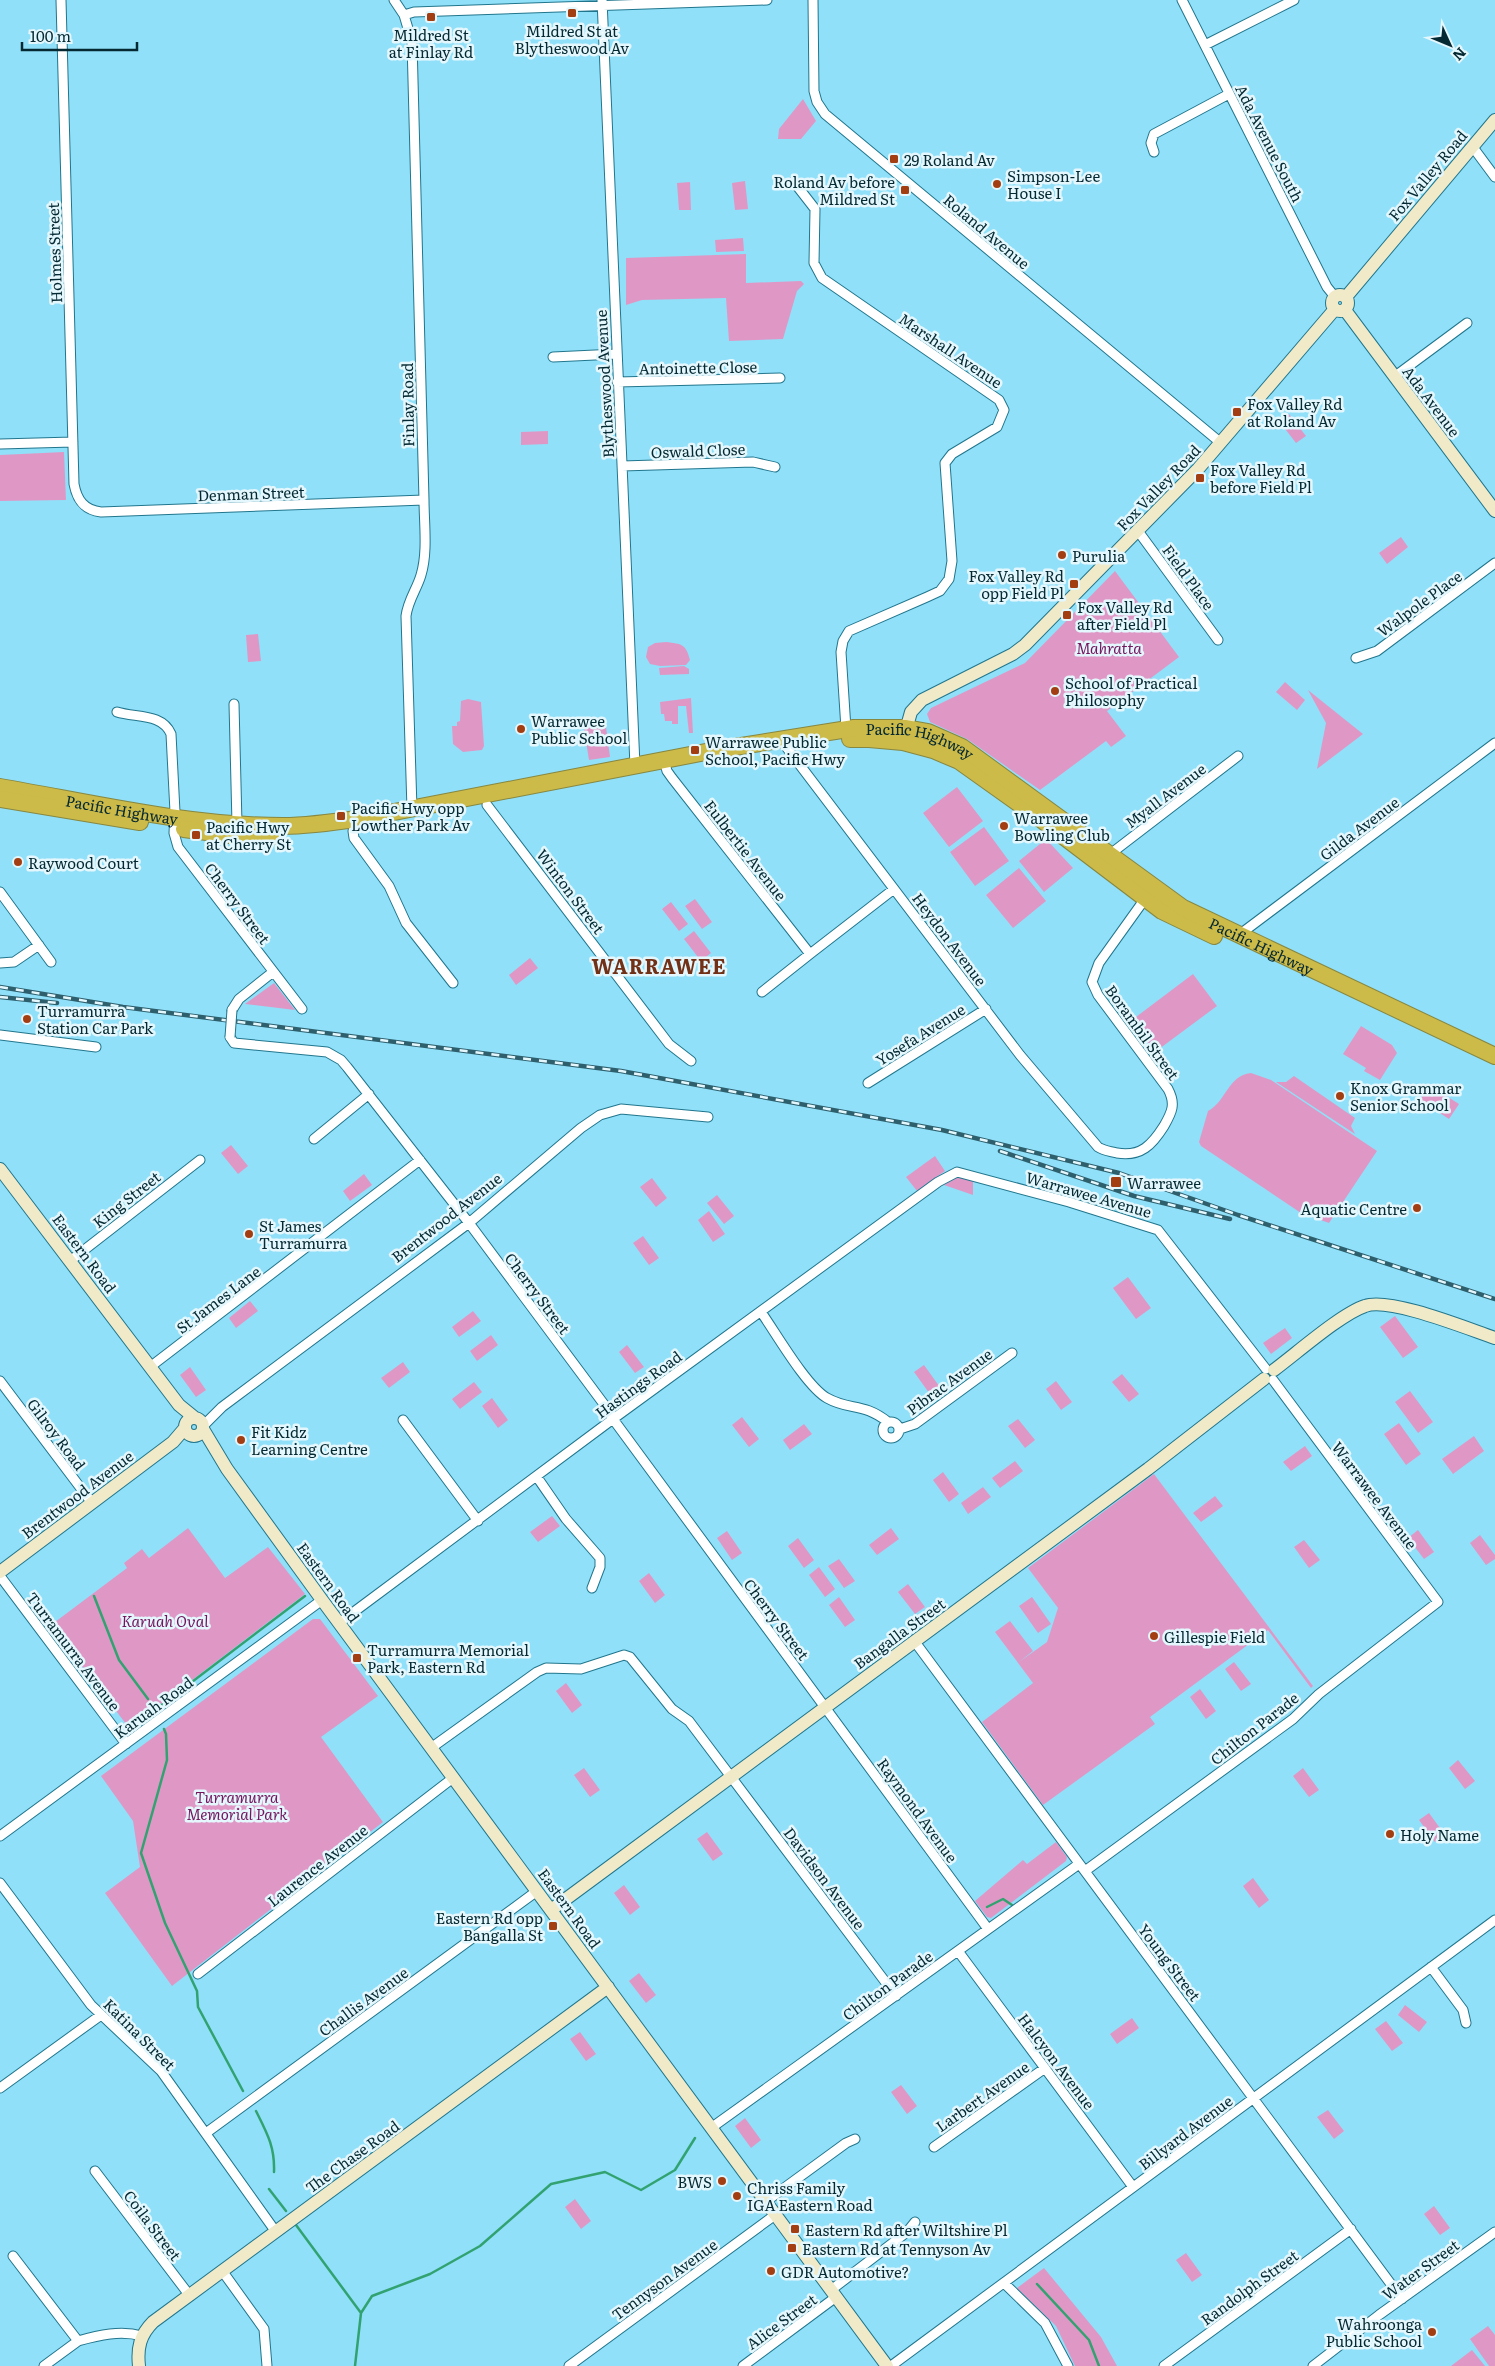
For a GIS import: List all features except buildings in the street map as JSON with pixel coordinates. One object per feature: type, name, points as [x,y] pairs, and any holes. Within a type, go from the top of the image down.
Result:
[{"type":"highway","name":"Pacific Highway","points":[[0,786],[237,836],[305,836],[353,831],[487,805],[846,729],[905,735],[975,771],[1060,833],[1149,893],[1495,1056]]},
{"type":"highway","name":"Pacific Highway","points":[[0,799],[175,823],[310,825],[412,809],[635,766],[665,766],[848,740],[928,732],[962,747],[1108,855],[1183,921],[1495,1066]]},
{"type":"main road","name":"Fox Valley Road","points":[[905,735],[912,712],[922,700],[1013,654],[1025,645],[1138,531],[1221,443],[1495,120]]},
{"type":"main road","name":"Ada Avenue","points":[[1340,303],[1394,378],[1495,511]]},
{"type":"main road","name":"Eastern Road","points":[[0,1169],[227,1469],[887,2366]]},
{"type":"main road","name":"Bangalla Street","points":[[550,1910],[1148,1469],[1355,1310],[1367,1305],[1378,1304],[1404,1309],[1495,1338]]},
{"type":"main road","name":"Brentwood Avenue","points":[[0,1574],[194,1427]]},
{"type":"main road","name":"The Chase Road","points":[[142,2336],[153,2322],[608,1987]]},
{"type":"main road","points":[[139,2366],[138,2354],[142,2336]]},
{"type":"street","name":"Holmes Street","points":[[61,0],[74,484],[82,504]]},
{"type":"street","name":"Finlay Road","points":[[394,0],[404,15],[412,42],[424,500],[423,565],[421,576],[407,607],[406,616],[412,809]]},
{"type":"street","points":[[404,15],[414,12],[602,2],[767,0]]},
{"type":"street","name":"Roland Avenue","points":[[813,0],[814,91],[817,102],[825,114],[1221,443]]},
{"type":"street","name":"Ada Avenue South","points":[[1182,0],[1327,287],[1340,303]]},
{"type":"street","points":[[1205,44],[1294,0]]},
{"type":"street","name":"Blytheswood Avenue","points":[[602,2],[635,766]]},
{"type":"street","points":[[1154,152],[1151,139],[1156,132],[1229,94]]},
{"type":"street","points":[[1472,146],[1495,177]]},
{"type":"street","name":"Marshall Avenue","points":[[794,182],[814,209],[814,263],[822,278],[999,400],[1004,410],[997,427],[952,454],[945,464],[952,561],[949,579],[940,591],[849,631],[843,641],[841,652],[846,729]]},
{"type":"street","points":[[1394,378],[1467,323]]},
{"type":"street","points":[[553,356],[616,354]]},
{"type":"street","name":"Antoinette Close","points":[[617,382],[780,378]]},
{"type":"street","points":[[0,444],[73,442]]},
{"type":"street","name":"Oswald Close","points":[[622,466],[752,462],[775,467]]},
{"type":"street","name":"Denman Street","points":[[82,504],[101,512],[424,500]]},
{"type":"street","name":"Field Place","points":[[1138,531],[1218,640]]},
{"type":"street","name":"Walpole Place","points":[[1356,658],[1377,651],[1495,563]]},
{"type":"street","points":[[234,704],[237,824]]},
{"type":"street","name":"Cherry Street","points":[[117,712],[132,717],[153,718],[169,728],[171,734],[175,823],[178,847],[302,1009]]},
{"type":"street","name":"Gilda Avenue","points":[[1239,935],[1495,743]]},
{"type":"street","name":"Heydon Avenue","points":[[787,748],[1020,1055],[1095,1144]]},
{"type":"street","name":"Myall Avenue","points":[[1108,855],[1238,756]]},
{"type":"street","name":"Eulbertie Avenue","points":[[665,766],[810,954]]},
{"type":"street","name":"Winton Street","points":[[487,805],[669,1044],[691,1061]]},
{"type":"street","points":[[353,831],[354,838],[389,886],[406,923],[453,983]]},
{"type":"street","points":[[762,992],[894,888]]},
{"type":"street","points":[[0,892],[51,962]]},
{"type":"street","name":"Borambil Street","points":[[1095,1144],[1102,1149],[1122,1154],[1136,1153],[1143,1150],[1153,1142],[1169,1117],[1173,1106],[1168,1089],[1098,995],[1092,982],[1099,963],[1149,893]]},
{"type":"street","points":[[0,963],[14,962],[39,945]]},
{"type":"street","name":"Cherry Street","points":[[273,972],[239,999],[232,1010],[230,1037],[234,1043],[327,1052],[335,1056],[347,1067],[469,1223],[606,1406],[613,1419],[826,1707]]},
{"type":"street","name":"Yosefa Avenue","points":[[868,1083],[986,1010]]},
{"type":"street","points":[[0,1035],[96,1047]]},
{"type":"street","points":[[314,1139],[368,1094]]},
{"type":"street","name":"Brentwood Avenue","points":[[194,1427],[469,1223],[581,1128],[600,1115],[621,1110],[708,1117]]},
{"type":"street","name":"King Street","points":[[70,1261],[200,1160]]},
{"type":"street","name":"St James Lane","points":[[150,1367],[420,1160]]},
{"type":"street","name":"Hastings Road","points":[[339,1623],[478,1522],[613,1419],[938,1182],[957,1172]]},
{"type":"street","name":"Warrawee Avenue","points":[[957,1172],[1078,1204],[1158,1230],[1438,1602]]},
{"type":"street","points":[[761,1312],[806,1377],[822,1395],[842,1404],[866,1408],[876,1412],[888,1422],[896,1422],[900,1429],[896,1436],[887,1442],[883,1427],[888,1422]]},
{"type":"street","name":"Pibrac Avenue","points":[[900,1429],[915,1424],[1012,1353]]},
{"type":"street","name":"Gilroy Road","points":[[0,1381],[92,1503]]},
{"type":"street","points":[[403,1420],[478,1522]]},
{"type":"street","points":[[537,1477],[566,1519],[600,1558],[600,1567],[592,1588]]},
{"type":"street","name":"Turramurra Avenue","points":[[0,1574],[126,1744]]},
{"type":"street","name":"Karuah Road","points":[[0,1836],[322,1600]]},
{"type":"street","name":"Chilton Parade","points":[[711,2128],[988,1929],[1082,1867],[1293,1719],[1318,1694],[1438,1602]]},
{"type":"street","name":"Young Street","points":[[915,1642],[1402,2299]]},
{"type":"street","name":"Davidson Avenue","points":[[431,1748],[536,1672],[546,1668],[558,1667],[581,1669],[624,1655],[630,1657],[672,1709],[690,1721],[896,1996]]},
{"type":"street","name":"Raymond Avenue","points":[[826,1707],[988,1929]]},
{"type":"street","name":"Laurence Avenue","points":[[198,1974],[453,1778]]},
{"type":"street","name":"Katina Street","points":[[0,1883],[101,2015],[161,2072],[276,2232]]},
{"type":"street","name":"Challis Avenue","points":[[206,2133],[537,1891]]},
{"type":"street","name":"Billyard Avenue","points":[[891,2366],[1495,1920]]},
{"type":"street","name":"Halcyon Avenue","points":[[958,1951],[1133,2187]]},
{"type":"street","points":[[1431,1968],[1463,2010],[1466,2023]]},
{"type":"street","points":[[0,2088],[101,2015]]},
{"type":"street","name":"Larbert Avenue","points":[[934,2146],[1045,2068]]},
{"type":"street","points":[[765,2202],[846,2143],[855,2139]]},
{"type":"street","name":"Coila Street","points":[[95,2171],[190,2296]]},
{"type":"street","name":"Tennyson Avenue","points":[[569,2366],[775,2215]]},
{"type":"street","name":"Alice Street","points":[[743,2366],[833,2294],[907,2232],[915,2222]]},
{"type":"street","name":"Randolph Street","points":[[1164,2366],[1350,2229]]},
{"type":"street","name":"Water Street","points":[[1313,2366],[1495,2232]]},
{"type":"street","points":[[13,2256],[78,2341]]},
{"type":"street","points":[[223,2272],[264,2329],[267,2366]]},
{"type":"street","points":[[1004,2283],[1045,2324],[1068,2366]]},
{"type":"street","points":[[44,2366],[78,2341],[93,2336],[127,2332],[142,2336]]},
{"type":"green space","points":[[803,99],[816,121],[801,139],[778,139],[779,129]]},
{"type":"green space","points":[[745,181],[748,209],[735,210],[732,183]]},
{"type":"green space","points":[[690,182],[691,210],[679,210],[677,183]]},
{"type":"green space","points":[[743,238],[744,251],[716,252],[715,240]]},
{"type":"green space","points":[[746,254],[746,283],[801,281],[804,284],[797,291],[783,339],[729,341],[726,298],[642,300],[626,305],[626,258]]},
{"type":"green space","points":[[1289,414],[1306,436],[1296,443],[1279,421]]},
{"type":"green space","points":[[548,431],[548,444],[521,445],[521,432]]},
{"type":"green space","points":[[64,452],[66,500],[0,501],[0,455]]},
{"type":"green space","points":[[1401,537],[1408,547],[1387,564],[1379,553]]},
{"type":"green space","name":"Mahratta","points":[[1115,571],[1179,657],[1107,711],[1126,736],[1111,747],[1106,741],[1040,790],[967,739],[930,722],[927,714],[931,708],[1025,663]]},
{"type":"green space","points":[[258,634],[261,661],[248,662],[246,635]]},
{"type":"green space","points":[[655,643],[680,644],[685,648],[690,660],[686,665],[660,666],[650,664],[646,657],[648,647]]},
{"type":"green space","points":[[684,666],[689,669],[689,674],[660,675],[659,668]]},
{"type":"green space","points":[[1285,682],[1305,700],[1297,710],[1276,692]]},
{"type":"green space","points":[[1308,690],[1363,734],[1317,769],[1326,723]]},
{"type":"green space","points":[[691,698],[693,733],[689,733],[686,706],[678,706],[678,724],[672,724],[672,721],[665,721],[664,714],[661,714],[660,702]]},
{"type":"green space","points":[[468,699],[481,702],[484,746],[482,750],[463,752],[453,744],[452,726],[457,726],[457,722],[460,721],[461,701]]},
{"type":"green space","points":[[605,719],[610,757],[589,760],[583,723]]},
{"type":"green space","points":[[957,787],[983,821],[949,847],[923,813]]},
{"type":"green space","points":[[984,827],[1009,861],[975,886],[950,852]]},
{"type":"green space","points":[[1046,839],[1073,868],[1044,892],[1019,861]]},
{"type":"green space","points":[[1019,868],[1046,901],[1013,928],[986,895]]},
{"type":"green space","points":[[695,899],[712,922],[702,929],[685,906]]},
{"type":"green space","points":[[671,902],[688,924],[679,931],[662,909]]},
{"type":"green space","points":[[694,931],[711,953],[701,961],[684,939]]},
{"type":"green space","points":[[530,958],[538,968],[516,985],[509,975]]},
{"type":"green space","points":[[1193,974],[1217,1006],[1155,1052],[1132,1020]]},
{"type":"green space","points":[[274,983],[295,1010],[245,1004]]},
{"type":"green space","points":[[1361,1026],[1392,1045],[1397,1053],[1380,1080],[1364,1071],[1366,1068],[1343,1054]]},
{"type":"green space","points":[[1251,1073],[1271,1080],[1377,1151],[1329,1223],[1301,1213],[1201,1146],[1199,1142],[1208,1111],[1214,1107],[1237,1079]]},
{"type":"green space","points":[[1294,1076],[1355,1118],[1351,1126],[1355,1134],[1276,1082],[1286,1082]]},
{"type":"green space","points":[[1429,1085],[1459,1104],[1449,1119],[1420,1100]]},
{"type":"green space","points":[[231,1145],[248,1166],[238,1174],[221,1153]]},
{"type":"green space","points":[[935,1156],[945,1171],[917,1191],[906,1177]]},
{"type":"green space","points":[[364,1174],[372,1185],[350,1201],[343,1191]]},
{"type":"green space","points":[[958,1177],[973,1181],[973,1195],[944,1185]]},
{"type":"green space","points":[[652,1178],[667,1198],[656,1207],[640,1187]]},
{"type":"green space","points":[[717,1195],[734,1216],[724,1224],[707,1203]]},
{"type":"green space","points":[[709,1211],[725,1234],[713,1242],[698,1220]]},
{"type":"green space","points":[[643,1236],[659,1258],[649,1265],[633,1243]]},
{"type":"green space","points":[[1128,1277],[1151,1308],[1136,1319],[1113,1288]]},
{"type":"green space","points":[[250,1301],[258,1311],[236,1328],[229,1318]]},
{"type":"green space","points":[[473,1311],[481,1321],[459,1337],[452,1327]]},
{"type":"green space","points":[[1395,1316],[1418,1347],[1403,1358],[1380,1327]]},
{"type":"green space","points":[[1285,1328],[1292,1338],[1271,1354],[1263,1343]]},
{"type":"green space","points":[[491,1335],[498,1345],[477,1361],[470,1351]]},
{"type":"green space","points":[[627,1345],[644,1367],[635,1373],[619,1352]]},
{"type":"green space","points":[[403,1362],[410,1372],[389,1388],[381,1378]]},
{"type":"green space","points":[[924,1365],[942,1390],[932,1397],[914,1372]]},
{"type":"green space","points":[[190,1367],[206,1390],[196,1397],[180,1375]]},
{"type":"green space","points":[[1122,1374],[1139,1394],[1129,1402],[1112,1382]]},
{"type":"green space","points":[[1056,1381],[1072,1402],[1061,1410],[1046,1389]]},
{"type":"green space","points":[[474,1382],[482,1392],[460,1409],[452,1399]]},
{"type":"green space","points":[[1410,1391],[1433,1422],[1418,1433],[1395,1402]]},
{"type":"green space","points":[[492,1398],[508,1420],[498,1428],[482,1406]]},
{"type":"green space","points":[[742,1417],[759,1439],[749,1447],[732,1425]]},
{"type":"green space","points":[[1018,1419],[1035,1440],[1025,1448],[1008,1426]]},
{"type":"green space","points":[[1399,1423],[1421,1454],[1406,1465],[1384,1434]]},
{"type":"green space","points":[[804,1424],[812,1434],[790,1450],[783,1440]]},
{"type":"green space","points":[[1474,1436],[1484,1451],[1453,1474],[1442,1459]]},
{"type":"green space","points":[[1305,1446],[1312,1456],[1291,1471],[1283,1462]]},
{"type":"green space","points":[[1015,1461],[1023,1471],[1000,1488],[992,1478]]},
{"type":"green space","points":[[943,1472],[959,1494],[949,1502],[933,1480]]},
{"type":"green space","name":"Gillespie Field","points":[[1154,1474],[1313,1686],[1311,1688],[1268,1630],[1150,1717],[1155,1724],[1043,1805],[982,1722],[1033,1683],[995,1632],[1010,1621],[1033,1651],[1019,1662],[1047,1642],[1058,1608],[1028,1568]]},
{"type":"green space","points":[[983,1487],[991,1497],[968,1514],[961,1503]]},
{"type":"green space","points":[[1215,1496],[1223,1506],[1201,1522],[1193,1513]]},
{"type":"green space","points":[[552,1516],[560,1526],[538,1542],[530,1532]]},
{"type":"green space","name":"Karuah Oval","points":[[188,1528],[225,1578],[268,1547],[305,1594],[129,1728],[51,1625],[127,1568],[124,1563],[142,1549],[149,1558]]},
{"type":"green space","points":[[891,1528],[899,1539],[877,1555],[869,1545]]},
{"type":"green space","points":[[1418,1530],[1434,1552],[1424,1559],[1408,1538]]},
{"type":"green space","points":[[727,1531],[742,1553],[732,1560],[717,1538]]},
{"type":"green space","points":[[1480,1535],[1495,1555],[1495,1559],[1486,1565],[1470,1543]]},
{"type":"green space","points":[[798,1538],[814,1560],[804,1568],[788,1546]]},
{"type":"green space","points":[[1304,1540],[1320,1560],[1309,1568],[1294,1547]]},
{"type":"green space","points":[[839,1559],[855,1581],[844,1588],[828,1566]]},
{"type":"green space","points":[[819,1567],[835,1589],[825,1597],[809,1575]]},
{"type":"green space","points":[[649,1573],[665,1595],[655,1603],[639,1581]]},
{"type":"green space","points":[[908,1584],[925,1607],[915,1614],[898,1592]]},
{"type":"green space","points":[[839,1597],[855,1620],[845,1627],[829,1605]]},
{"type":"green space","points":[[1032,1597],[1051,1624],[1038,1633],[1019,1606]]},
{"type":"green space","name":"Turramurra Memorial Park","points":[[313,1619],[320,1619],[378,1696],[321,1737],[383,1822],[172,1986],[105,1893],[140,1867],[133,1821],[101,1776]]},
{"type":"green space","points":[[1234,1662],[1251,1684],[1241,1691],[1225,1669]]},
{"type":"green space","points":[[566,1683],[582,1705],[572,1713],[556,1691]]},
{"type":"green space","points":[[1200,1689],[1216,1711],[1206,1719],[1190,1697]]},
{"type":"green space","points":[[1458,1760],[1475,1781],[1465,1789],[1449,1768]]},
{"type":"green space","points":[[584,1768],[600,1790],[590,1797],[574,1775]]},
{"type":"green space","points":[[1303,1768],[1319,1790],[1309,1797],[1293,1776]]},
{"type":"green space","points":[[1429,1813],[1445,1835],[1435,1842],[1419,1820]]},
{"type":"green space","points":[[707,1832],[723,1854],[713,1861],[697,1839]]},
{"type":"green space","points":[[1056,1842],[1067,1857],[1066,1861],[991,1918],[987,1917],[975,1901],[1023,1860],[1027,1864]]},
{"type":"green space","points":[[1253,1878],[1269,1900],[1259,1908],[1243,1886]]},
{"type":"green space","points":[[624,1885],[640,1907],[630,1915],[614,1893]]},
{"type":"green space","points":[[639,1973],[656,1995],[646,2003],[629,1981]]},
{"type":"green space","points":[[1405,2005],[1427,2022],[1419,2032],[1398,2015]]},
{"type":"green space","points":[[1132,2018],[1139,2028],[1117,2044],[1110,2034]]},
{"type":"green space","points":[[1386,2021],[1403,2043],[1392,2051],[1375,2029]]},
{"type":"green space","points":[[580,2032],[596,2054],[586,2061],[570,2039]]},
{"type":"green space","points":[[901,2085],[917,2106],[907,2114],[891,2092]]},
{"type":"green space","points":[[1328,2110],[1344,2131],[1334,2139],[1317,2117]]},
{"type":"green space","points":[[745,2118],[761,2140],[751,2148],[735,2126]]},
{"type":"green space","points":[[575,2199],[591,2221],[581,2229],[565,2207]]},
{"type":"green space","points":[[1434,2206],[1450,2228],[1440,2235],[1424,2214]]},
{"type":"green space","points":[[1186,2253],[1202,2275],[1192,2282],[1176,2260]]},
{"type":"green space","points":[[1044,2268],[1101,2337],[1117,2366],[1075,2366],[1056,2326],[1017,2288]]},
{"type":"green space","points":[[1488,2326],[1495,2335],[1495,2366],[1489,2366],[1470,2339]]},
{"type":"green space","points":[[1472,2350],[1485,2366],[1451,2366]]},
{"type":"waterway","points":[[94,1596],[119,1660],[148,1699]]},
{"type":"waterway","points":[[155,1710],[305,1596]]},
{"type":"waterway","points":[[164,1729],[166,1734],[167,1760],[141,1853],[165,1923],[197,1991],[198,2007],[243,2091]]},
{"type":"waterway","points":[[987,1907],[1003,1899],[1012,1905]]},
{"type":"waterway","points":[[903,1980],[926,1963]]},
{"type":"waterway","points":[[256,2111],[272,2148],[274,2172]]},
{"type":"waterway","points":[[355,2366],[361,2313],[372,2296],[430,2274],[480,2246],[551,2184],[605,2172],[641,2190],[675,2170],[695,2138]]},
{"type":"waterway","points":[[269,2189],[286,2211]]},
{"type":"waterway","points":[[296,2225],[361,2313]]},
{"type":"waterway","points":[[1037,2284],[1089,2340],[1099,2366]]},
{"type":"railway","points":[[0,987],[123,1007],[621,1071],[942,1130],[1119,1173],[1238,1215],[1495,1299]]},
{"type":"railway","points":[[0,997],[57,1003]]},
{"type":"railway","points":[[1000,1151],[1134,1196],[1230,1219]]},
{"type":"place","name":"Mildred St at Blytheswood Av","points":[[572,13]]},
{"type":"place","name":"Mildred St at Finlay Rd","points":[[431,17]]},
{"type":"place","name":"29 Roland Av","points":[[894,159]]},
{"type":"place","name":"Simpson-Lee House I","points":[[997,184]]},
{"type":"place","name":"Roland Av before Mildred St","points":[[905,190]]},
{"type":"place","name":"Fox Valley Rd at Roland Av","points":[[1237,412]]},
{"type":"place","name":"Fox Valley Rd before Field Pl","points":[[1200,478]]},
{"type":"place","name":"Purulia","points":[[1062,555]]},
{"type":"place","name":"Fox Valley Rd opp Field Pl","points":[[1074,584]]},
{"type":"place","name":"Fox Valley Rd after Field Pl","points":[[1067,615]]},
{"type":"place","name":"School of Practical Philosophy","points":[[1055,691]]},
{"type":"place","name":"Warrawee Public School","points":[[521,729]]},
{"type":"place","name":"Warrawee Public School, Pacific Hwy","points":[[695,750]]},
{"type":"place","name":"Pacific Hwy opp Lowther Park Av","points":[[341,816]]},
{"type":"place","name":"Warrawee Bowling Club","points":[[1004,826]]},
{"type":"place","name":"Pacific Hwy at Cherry St","points":[[196,835]]},
{"type":"place","name":"Raywood Court","points":[[18,862]]},
{"type":"place","name":"Turramurra Station Car Park","points":[[27,1019]]},
{"type":"place","name":"Knox Grammar Senior School","points":[[1340,1096]]},
{"type":"place","name":"Warrawee","points":[[1116,1182]]},
{"type":"place","name":"Aquatic Centre","points":[[1417,1208]]},
{"type":"place","name":"St James Turramurra","points":[[249,1234]]},
{"type":"place","name":"Fit Kidz Learning Centre","points":[[241,1440]]},
{"type":"place","name":"Gillespie Field","points":[[1154,1636]]},
{"type":"place","name":"Turramurra Memorial Park, Eastern Rd","points":[[357,1658]]},
{"type":"place","name":"Holy Name","points":[[1390,1834]]},
{"type":"place","name":"Eastern Rd opp Bangalla St","points":[[553,1926]]},
{"type":"place","name":"BWS","points":[[722,2181]]},
{"type":"place","name":"Chriss Family IGA Eastern Road","points":[[737,2196]]},
{"type":"place","name":"Eastern Rd after Wiltshire Pl","points":[[795,2229]]},
{"type":"place","name":"Eastern Rd at Tennyson Av","points":[[792,2248]]},
{"type":"place","name":"GDR Automotive?","points":[[771,2271]]},
{"type":"place","name":"Wahroonga Public School","points":[[1432,2332]]},
{"type":"district","name":"WARRAWEE","points":[[659,965]]}]
